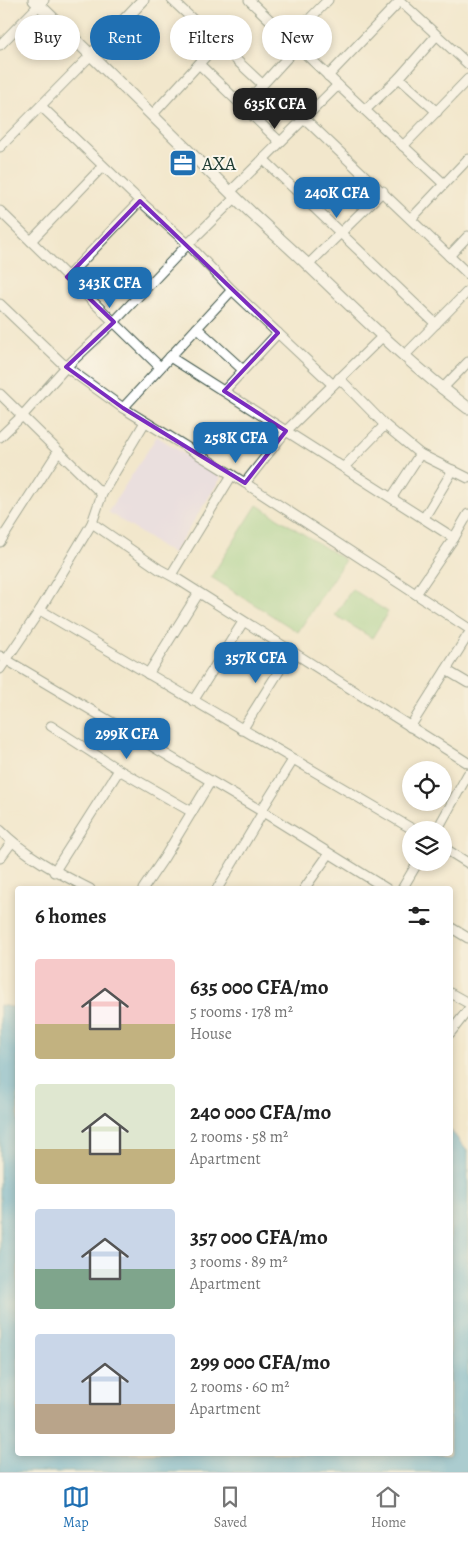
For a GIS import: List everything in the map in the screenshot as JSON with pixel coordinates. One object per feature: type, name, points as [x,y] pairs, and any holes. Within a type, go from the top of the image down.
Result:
[{"type":"main road","points":[[129,15],[143,0]]},
{"type":"main road","points":[[39,2],[90,54]]},
{"type":"main road","points":[[96,60],[153,114],[232,195],[382,337],[442,389],[468,408]]},
{"type":"street","points":[[172,0],[188,15]]},
{"type":"street","points":[[251,0],[266,15]]},
{"type":"street","points":[[328,76],[399,0],[468,64]]},
{"type":"street","points":[[312,15],[325,1]]},
{"type":"street","points":[[0,45],[39,2]]},
{"type":"street","points":[[365,110],[399,78],[436,36]]},
{"type":"street","points":[[1,144],[90,56]]},
{"type":"street","points":[[153,114],[203,60]]},
{"type":"street","points":[[236,60],[262,84]]},
{"type":"street","points":[[242,106],[285,60]]},
{"type":"street","points":[[312,60],[444,184]]},
{"type":"street","points":[[199,64],[280,142]]},
{"type":"street","points":[[399,78],[437,112]]},
{"type":"street","points":[[403,146],[468,79]]},
{"type":"street","points":[[0,437],[22,416],[66,367],[114,322],[188,244],[263,159],[338,85]]},
{"type":"street","points":[[41,106],[140,201],[188,244],[232,290],[278,332],[420,454],[468,478]]},
{"type":"street","points":[[304,118],[383,191],[468,274]]},
{"type":"street","points":[[263,159],[436,324]]},
{"type":"street","points":[[411,219],[468,159]]},
{"type":"street","points":[[31,241],[103,166]]},
{"type":"street","points":[[308,265],[383,191]]},
{"type":"street","points":[[67,276],[140,201]]},
{"type":"street","points":[[0,211],[160,367]]},
{"type":"street","points":[[450,256],[468,236]]},
{"type":"street","points":[[123,408],[232,290]]},
{"type":"street","points":[[405,355],[468,291]]},
{"type":"street","points":[[0,304],[66,367],[123,408],[245,482],[468,628]]},
{"type":"street","points":[[198,328],[243,370]]},
{"type":"street","points":[[224,391],[278,332]]},
{"type":"street","points":[[245,482],[286,431],[382,337]]},
{"type":"street","points":[[170,357],[454,538]]},
{"type":"street","points":[[442,389],[468,362]]},
{"type":"street","points":[[0,394],[102,494]]},
{"type":"street","points":[[0,669],[3,658],[40,610],[92,524],[102,494],[145,422]]},
{"type":"street","points":[[344,467],[385,425]]},
{"type":"street","points":[[0,542],[58,452]]},
{"type":"street","points":[[392,498],[420,454]]},
{"type":"street","points":[[424,518],[453,470]]},
{"type":"street","points":[[171,576],[232,475]]},
{"type":"street","points":[[416,594],[468,514]]},
{"type":"street","points":[[92,524],[198,594],[468,763]]},
{"type":"street","points":[[148,674],[198,594]]},
{"type":"street","points":[[40,610],[402,823]]},
{"type":"street","points":[[193,701],[243,622]]},
{"type":"street","points":[[410,727],[468,635]]},
{"type":"street","points":[[242,730],[291,652]]},
{"type":"street","points":[[3,658],[262,812],[382,886]]},
{"type":"street","points":[[446,670],[468,683]]},
{"type":"street","points":[[51,726],[119,770],[192,812]]},
{"type":"street","points":[[219,886],[293,760]]},
{"type":"street","points":[[54,872],[119,770]]},
{"type":"street","points":[[442,821],[468,774]]},
{"type":"street","points":[[145,886],[210,782]]},
{"type":"street","points":[[0,830],[12,842],[54,872],[84,886]]},
{"type":"street","points":[[0,858],[12,842]]},
{"type":"street","points":[[452,853],[468,863]]},
{"type":"street","points":[[306,886],[329,854]]},
{"type":"street","points":[[404,886],[413,871]]},
{"type":"street","points":[[453,929],[468,938]]},
{"type":"street","points":[[453,995],[468,1003]]},
{"type":"street","points":[[453,1029],[468,1010]]},
{"type":"highlighted area","points":[[140,201],[278,333],[224,391],[286,431],[245,483],[123,408],[66,367],[114,322],[67,277]]},
{"type":"shaded area","points":[[157,436],[221,478],[173,554],[108,512]]},
{"type":"green space","points":[[257,505],[345,560],[298,632],[211,577]]},
{"type":"green space","points":[[352,589],[388,612],[372,638],[335,615]]},
{"type":"water","points":[[0,1005],[15,1008],[15,1456],[453,1456],[453,1133],[468,1152],[468,1472],[0,1472]]},
{"type":"place","name":"AXA","points":[[183,163]]}]
